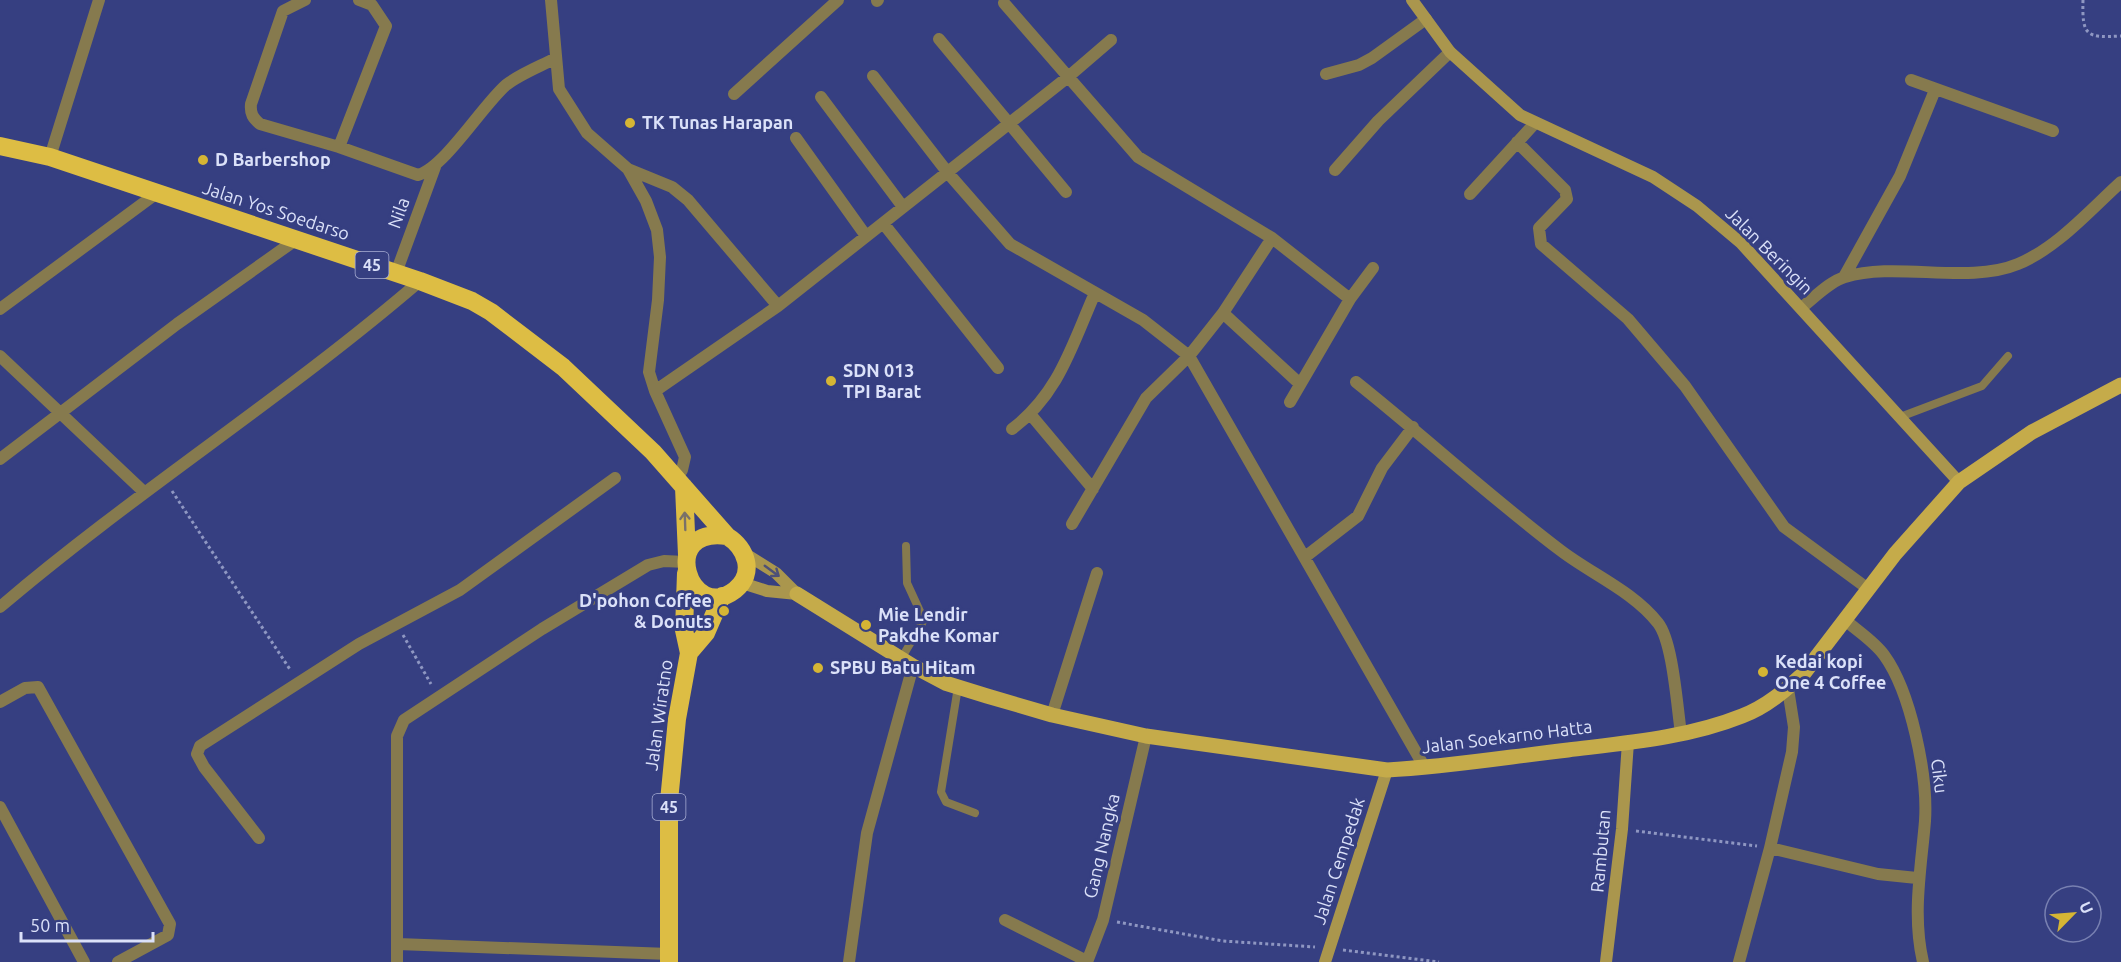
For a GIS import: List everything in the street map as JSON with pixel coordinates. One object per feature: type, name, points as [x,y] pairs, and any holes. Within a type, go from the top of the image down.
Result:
[{"type":"highway","name":"Jalan Yos Soedarso","points":[[0,147],[50,157],[297,239],[420,281],[491,312],[563,368],[631,430],[727,536]]},
{"type":"highway","name":"45","points":[[681,483],[686,563]]},
{"type":"highway","points":[[727,536],[715,534],[703,537],[693,544],[686,563],[696,588],[712,596],[722,596],[733,591],[742,583],[746,573],[744,553]]},
{"type":"highway","name":"45","points":[[727,536],[737,542],[744,553]]},
{"type":"highway","name":"Jalan Wiratno","points":[[669,958],[669,801],[677,719],[689,653],[684,630],[686,563]]},
{"type":"highway","name":"Jalan Wiratno","points":[[689,653],[706,633],[722,596]]},
{"type":"main road","name":"Jalan Soekarno Hatta","points":[[797,594],[907,663],[958,687],[1052,715],[1146,736],[1387,770],[1425,768],[1629,742],[1681,733],[1741,717],[1788,689],[1804,672],[1867,588],[1959,482],[2032,432],[2121,385]]},
{"type":"street","points":[[50,157],[99,0]]},
{"type":"street","points":[[305,0],[283,11],[260,75],[250,112],[260,124],[339,147],[418,175],[435,166]]},
{"type":"street","points":[[339,147],[386,26],[372,4],[359,0]]},
{"type":"street","points":[[551,0],[559,89],[587,133],[628,169],[672,187],[688,200],[778,306]]},
{"type":"street","points":[[734,94],[838,0]]},
{"type":"street","name":"Jalan Beringin","points":[[1412,0],[1450,52],[1520,115],[1653,177],[1697,206],[1741,243],[1959,482]]},
{"type":"street","points":[[1004,3],[1138,157],[1272,238],[1350,299]]},
{"type":"street","points":[[1326,74],[1359,65],[1372,58],[1426,19]]},
{"type":"street","points":[[939,39],[1066,192]]},
{"type":"street","points":[[655,391],[778,306],[1011,123],[1111,40]]},
{"type":"street","points":[[1335,170],[1378,121],[1450,52]]},
{"type":"street","name":"Nila","points":[[396,273],[435,166],[483,108],[508,83],[556,58]]},
{"type":"street","points":[[873,75],[948,172],[1010,244],[1143,320],[1189,356],[1425,768]]},
{"type":"street","points":[[1911,80],[2053,131]]},
{"type":"street","points":[[1801,308],[1844,277],[1900,176],[1935,90]]},
{"type":"street","points":[[821,98],[903,207]]},
{"type":"street","points":[[1470,194],[1535,123]]},
{"type":"street","points":[[796,138],[866,236]]},
{"type":"street","points":[[1517,142],[1565,190],[1567,199],[1563,205],[1539,228],[1541,244],[1628,319],[1685,386],[1784,527],[1867,588]]},
{"type":"street","points":[[628,169],[646,201],[657,230],[660,257],[658,300],[649,372],[655,391],[685,457],[681,483]]},
{"type":"street","points":[[1844,277],[1886,273],[1988,272],[2017,265],[2059,238],[2121,182]]},
{"type":"street","points":[[0,309],[156,193]]},
{"type":"street","points":[[884,223],[998,368]]},
{"type":"street","points":[[1072,524],[1146,398],[1189,356],[1223,313],[1272,238]]},
{"type":"street","points":[[0,459],[62,414],[177,324],[297,239]]},
{"type":"street","points":[[1290,402],[1350,299],[1373,268]]},
{"type":"street","points":[[0,607],[144,492],[287,388],[420,281]]},
{"type":"street","points":[[1012,429],[1031,415],[1058,378],[1095,293]]},
{"type":"street","points":[[1223,313],[1300,384]]},
{"type":"street","points":[[0,356],[144,492]]},
{"type":"street","points":[[1356,382],[1561,551],[1611,584],[1660,624],[1668,645],[1681,733]]},
{"type":"street","points":[[1031,415],[1093,489]]},
{"type":"street","points":[[1305,557],[1358,516],[1382,468],[1413,427]]},
{"type":"street","points":[[259,838],[204,767],[197,754],[200,746],[359,645],[397,626],[491,570],[527,540],[615,478]]},
{"type":"street","name":"Jalan Soekarno Hatta","points":[[744,553],[776,573],[797,594]]},
{"type":"street","points":[[397,962],[397,736],[404,720],[438,696],[648,566],[664,561],[686,563]]},
{"type":"street","points":[[1052,715],[1097,573]]},
{"type":"street","name":"Jalan Soekarno Hatta","points":[[742,583],[767,591],[797,594]]},
{"type":"street","name":"Ciku","points":[[1844,619],[1883,653],[1897,676],[1909,709],[1924,783],[1925,819],[1917,878],[1919,943],[1923,962]]},
{"type":"street","points":[[849,962],[867,833],[907,663]]},
{"type":"street","points":[[0,702],[25,688],[38,687],[170,924],[168,935],[118,962]]},
{"type":"street","points":[[1739,962],[1770,848],[1792,752],[1794,727],[1788,689]]},
{"type":"street","name":"Gang Nangka","points":[[1087,962],[1103,920],[1146,736]]},
{"type":"street","name":"Rambutan","points":[[1606,962],[1622,829],[1629,742]]},
{"type":"street","name":"Jalan Cempedak","points":[[1324,962],[1387,770]]},
{"type":"street","points":[[0,807],[84,962]]},
{"type":"street","points":[[1770,848],[1878,874],[1917,878]]},
{"type":"street","points":[[1005,920],[1087,962]]},
{"type":"street","points":[[398,945],[669,958]]},
{"type":"lane","points":[[1900,417],[1982,386],[2008,356]]},
{"type":"lane","points":[[906,546],[907,583],[924,620],[907,663]]},
{"type":"lane","points":[[958,687],[941,792],[946,802],[975,813]]},
{"type":"path","points":[[2083,0],[2082,23],[2086,32],[2095,37],[2121,36]]},
{"type":"path","points":[[163,478],[281,657],[300,682]]},
{"type":"path","points":[[397,626],[438,696]]},
{"type":"path","points":[[1622,829],[1770,848]]},
{"type":"path","points":[[1103,920],[1223,941],[1330,948],[1439,962]]},
{"type":"place","name":"TK Tunas Harapan","points":[[630,123]]},
{"type":"place","name":"D Barbershop","points":[[203,160]]},
{"type":"place","name":"SDN 013 TPI Barat","points":[[831,381]]},
{"type":"place","name":"D'pohon Coffee & Donuts","points":[[724,611]]},
{"type":"place","name":"Mie Lendir Pakdhe Komar","points":[[866,625]]},
{"type":"place","name":"SPBU Batu Hitam","points":[[818,668]]},
{"type":"place","name":"Kedai kopi One 4 Coffee","points":[[1763,672]]}]
